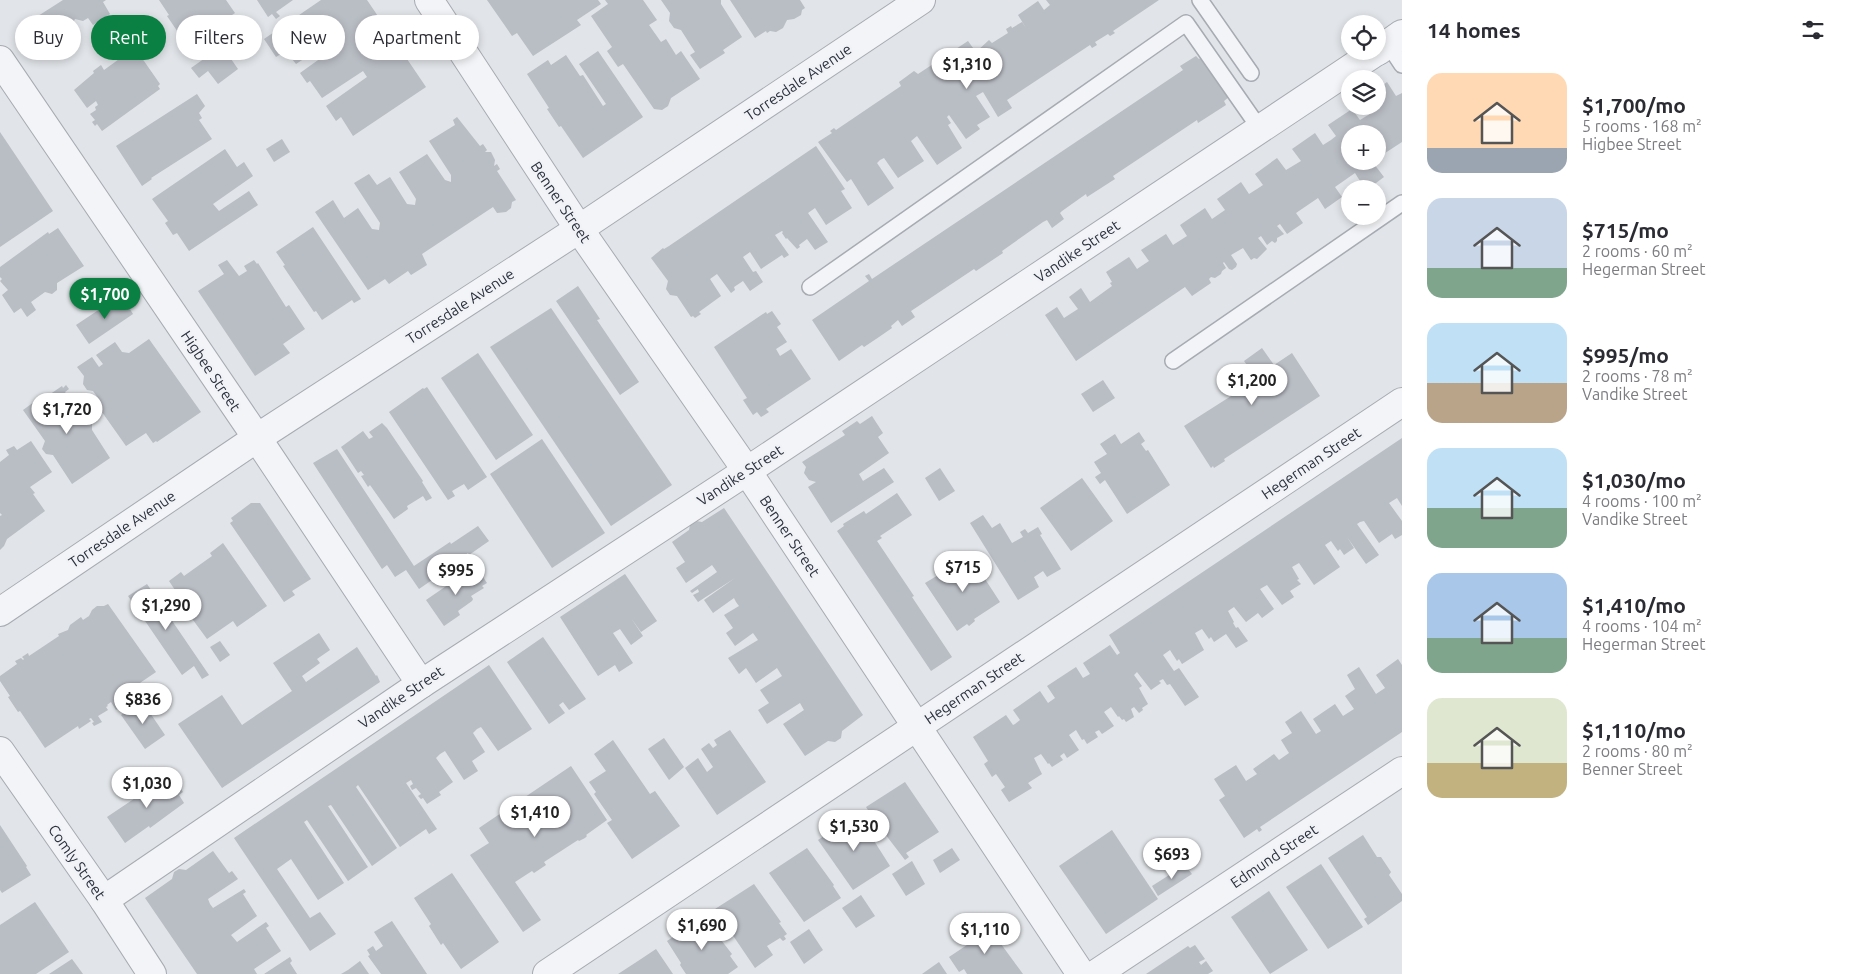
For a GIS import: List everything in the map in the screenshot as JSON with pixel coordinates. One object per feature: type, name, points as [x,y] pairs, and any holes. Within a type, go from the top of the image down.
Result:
[{"type":"street","name":"Benner Street","points":[[428,0],[579,229],[747,472],[1081,974]]},
{"type":"street","name":"Torresdale Avenue","points":[[0,612],[257,438],[579,229],[921,0]]},
{"type":"street","name":"Vandike Street","points":[[104,900],[421,684],[747,472],[1260,129],[1389,49]]},
{"type":"street","name":"Higbee Street","points":[[0,60],[257,438],[421,684]]},
{"type":"street","name":"Hegerman Street","points":[[547,974],[1402,402]]},
{"type":"street","name":"Comly Street","points":[[0,751],[104,900],[152,974]]},
{"type":"street","name":"Edmund Street","points":[[1096,974],[1402,771]]},
{"type":"lane","points":[[1200,0],[1252,73]]},
{"type":"lane","points":[[810,288],[1186,23],[1260,129]]},
{"type":"lane","points":[[1173,361],[1402,203]]},
{"type":"building","points":[[63,0],[106,0],[103,2],[110,14],[91,15],[91,22],[88,18],[81,20],[81,15],[40,15]]},
{"type":"building","points":[[159,0],[226,0],[235,13],[232,15],[176,15],[176,29],[167,16],[169,15]]},
{"type":"building","points":[[257,0],[293,0],[276,12],[279,15],[272,14],[268,17]]},
{"type":"building","points":[[321,0],[367,0],[377,15],[355,15],[355,60],[408,60],[426,87],[353,136],[341,117],[336,121],[326,106],[367,77],[363,71],[322,98],[310,81],[307,83],[300,73],[318,60],[345,60],[345,15],[299,15]]},
{"type":"building","points":[[487,0],[598,0],[601,4],[577,20],[581,25],[533,56],[517,33],[512,36]]},
{"type":"building","points":[[605,0],[643,0],[657,20],[649,25],[661,42],[666,39],[676,55],[681,51],[700,79],[671,98],[668,106],[662,110],[654,109],[623,64],[618,67],[607,51],[612,47],[591,16],[608,4]]},
{"type":"building","points":[[661,0],[721,0],[721,4],[742,37],[723,50],[725,53],[700,69],[690,55],[695,52],[681,30],[674,28],[669,21],[670,13]]},
{"type":"building","points":[[730,0],[800,0],[805,8],[802,10],[801,15],[787,20],[783,28],[776,32],[770,31],[767,33],[766,31],[755,38]]},
{"type":"building","points":[[1046,0],[1159,0],[1113,31],[1115,33],[1110,36],[1108,34],[1095,42],[1097,45],[1092,48],[1090,45],[1007,100],[1012,108],[998,117],[983,92],[976,96],[990,117],[977,125],[980,129],[966,139],[949,115],[947,117],[951,123],[948,125],[962,148],[937,165],[917,136],[911,141],[924,161],[898,178],[884,158],[880,160],[877,163],[894,188],[868,206],[851,179],[847,182],[818,142],[832,133],[830,131],[834,128],[836,130],[901,86],[899,82],[914,71],[918,74],[968,41],[976,52],[989,40],[992,43],[1008,33],[1006,29],[1011,26],[1012,28],[1022,22],[1026,28],[1018,15],[1038,1],[1044,10],[1050,5]]},
{"type":"building","points":[[272,34],[272,51],[264,39]]},
{"type":"building","points":[[598,51],[643,117],[583,158],[547,109],[549,108],[527,74],[548,60],[551,65],[566,55],[580,76],[583,75],[603,106],[606,104],[579,64]]},
{"type":"building","points":[[1196,56],[1199,59],[1202,57],[1229,97],[1224,101],[1226,105],[1198,123],[1197,120],[1113,176],[1115,179],[1087,197],[1086,194],[1060,213],[1064,219],[1052,228],[1047,220],[1043,222],[1002,251],[1003,253],[976,271],[974,269],[911,311],[915,317],[902,326],[898,320],[891,326],[892,328],[839,361],[812,320],[869,281],[865,276],[869,274],[872,279],[1183,70],[1180,66]]},
{"type":"building","points":[[118,60],[143,60],[160,84],[158,86],[160,89],[102,131],[97,124],[95,126],[92,122],[95,120],[90,114],[96,110],[95,107],[98,105],[96,101],[87,108],[74,90],[101,65],[104,70]]},
{"type":"building","points":[[202,60],[232,60],[238,69],[218,84],[208,71],[199,78],[191,68]]},
{"type":"building","points":[[293,60],[302,60],[296,64]]},
{"type":"building","points":[[1386,83],[1396,96],[1402,93],[1402,142],[1386,152],[1386,125],[1341,125],[1341,170],[1379,170],[1384,177],[1380,180],[1359,180],[1355,173],[1345,180],[1341,180],[1341,183],[1335,187],[1341,198],[1325,209],[1318,198],[1296,213],[1303,223],[1287,234],[1280,224],[1277,226],[1284,234],[1277,238],[1275,243],[1272,241],[1267,245],[1261,236],[1258,238],[1267,249],[1257,259],[1251,260],[1243,248],[1231,255],[1237,264],[1232,270],[1224,262],[1226,268],[1221,274],[1215,278],[1211,277],[1209,279],[1211,283],[1192,296],[1185,287],[1076,361],[1045,315],[1057,307],[1064,318],[1078,309],[1069,297],[1081,288],[1090,302],[1112,286],[1110,283],[1112,282],[1106,272],[1129,257],[1137,269],[1149,261],[1141,250],[1166,234],[1173,245],[1187,236],[1180,225],[1205,208],[1212,219],[1225,210],[1217,199],[1241,182],[1249,194],[1263,185],[1255,174],[1277,158],[1286,170],[1301,161],[1292,149],[1315,133],[1323,145],[1331,140],[1336,136],[1328,125],[1343,115],[1356,115],[1360,120],[1368,115],[1386,115]]},
{"type":"building","points":[[197,94],[205,106],[199,113],[202,118],[199,120],[212,139],[151,178],[142,186],[116,146]]},
{"type":"building","points":[[457,117],[480,146],[483,144],[487,150],[485,152],[491,152],[495,160],[494,166],[497,164],[500,169],[497,171],[516,200],[512,202],[511,208],[506,212],[497,213],[493,207],[422,254],[427,265],[411,275],[408,271],[389,284],[385,279],[368,290],[315,212],[333,200],[344,218],[358,208],[372,229],[379,230],[380,223],[354,183],[369,174],[377,185],[390,177],[407,204],[415,205],[416,199],[399,172],[427,154],[445,180],[451,182],[451,175],[429,141],[455,125],[453,120]]},
{"type":"building","points":[[0,132],[53,211],[0,247]]},
{"type":"building","points":[[282,139],[290,152],[274,162],[266,149]]},
{"type":"building","points":[[816,146],[845,189],[841,191],[852,208],[826,225],[815,208],[808,213],[828,242],[815,250],[807,239],[797,249],[786,239],[782,231],[775,235],[789,255],[784,258],[782,255],[761,269],[750,252],[743,257],[753,272],[756,271],[763,282],[750,291],[743,281],[734,287],[735,290],[731,293],[717,274],[710,279],[721,296],[699,312],[701,314],[695,318],[691,317],[677,296],[670,295],[666,289],[668,281],[651,258],[663,248],[669,246]]},
{"type":"building","points":[[225,149],[237,167],[244,162],[253,176],[213,204],[219,211],[249,191],[258,205],[189,251],[177,233],[173,235],[165,223],[168,221],[152,199]]},
{"type":"building","points":[[313,227],[361,299],[354,303],[352,300],[322,320],[316,311],[314,312],[283,266],[285,265],[276,252]]},
{"type":"building","points":[[58,228],[84,266],[57,283],[57,290],[52,294],[45,292],[31,302],[36,310],[27,317],[21,308],[14,313],[2,295],[8,290],[0,281],[2,279],[0,277],[0,267],[48,232],[49,234]]},
{"type":"building","points":[[227,260],[239,276],[247,271],[244,266],[254,260],[258,263],[286,307],[289,305],[305,329],[283,344],[290,353],[255,376],[198,291],[224,274],[218,265]]},
{"type":"building","points":[[578,286],[600,319],[597,320],[639,382],[620,395],[556,301]]},
{"type":"building","points":[[121,295],[133,314],[89,344],[76,325]]},
{"type":"building","points":[[551,308],[672,485],[611,526],[490,347]]},
{"type":"building","points":[[772,311],[781,324],[777,327],[787,342],[776,349],[780,356],[791,349],[811,379],[766,409],[769,412],[761,417],[757,412],[753,415],[743,400],[747,398],[714,347],[766,312],[767,314]]},
{"type":"building","points":[[149,339],[201,412],[157,442],[153,443],[146,433],[126,446],[97,405],[101,402],[93,391],[87,390],[83,384],[84,376],[77,367],[92,357],[99,367],[103,364],[96,355],[115,342],[122,352],[129,353]]},
{"type":"building","points":[[1262,348],[1274,365],[1292,353],[1320,396],[1224,459],[1225,461],[1211,468],[1184,426],[1239,391],[1229,377],[1247,365],[1244,361]]},
{"type":"building","points":[[478,353],[533,435],[496,460],[441,378]]},
{"type":"building","points":[[1103,380],[1115,398],[1093,412],[1081,394]]},
{"type":"building","points":[[66,385],[69,389],[65,392],[81,415],[88,416],[92,423],[92,430],[110,458],[72,484],[53,455],[46,454],[42,449],[45,441],[23,410],[41,397],[43,399]]},
{"type":"building","points":[[427,387],[487,477],[468,490],[464,484],[452,491],[455,496],[448,500],[389,412]]},
{"type":"building","points":[[872,416],[883,433],[878,437],[889,453],[859,474],[863,481],[884,468],[894,482],[831,523],[808,487],[816,482],[809,480],[804,473],[806,467],[802,462],[845,435],[842,431],[857,421],[860,424]]},
{"type":"building","points":[[382,423],[423,481],[432,498],[426,501],[423,496],[407,506],[408,509],[394,519],[370,485],[368,487],[361,476],[364,475],[361,471],[358,473],[341,447],[363,431],[369,439],[373,437],[369,432]]},
{"type":"building","points":[[1139,432],[1145,441],[1141,444],[1146,451],[1148,450],[1170,485],[1127,514],[1105,480],[1100,484],[1095,477],[1101,473],[1094,462],[1107,454],[1100,444],[1115,434],[1121,444]]},
{"type":"building","points":[[1402,438],[1402,506],[1397,498],[1389,503],[1402,521],[1402,535],[1395,539],[1392,534],[1379,543],[1364,521],[1360,522],[1357,524],[1379,555],[1366,564],[1347,537],[1354,548],[1344,555],[1340,549],[1338,551],[1331,541],[1325,545],[1340,567],[1314,585],[1299,563],[1292,567],[1299,579],[1297,580],[1301,584],[1290,591],[1294,597],[1282,605],[1267,585],[1260,589],[1274,609],[1262,618],[1258,613],[1246,622],[1234,607],[1228,611],[1236,628],[1238,627],[1248,641],[1236,648],[1226,634],[1214,642],[1211,637],[1209,639],[1202,629],[1195,633],[1204,650],[1182,664],[1179,659],[1177,661],[1170,650],[1163,655],[1174,671],[1179,668],[1199,697],[1185,706],[1170,684],[1167,685],[1163,679],[1159,681],[1161,683],[1151,690],[1137,672],[1134,675],[1142,686],[1139,688],[1148,704],[1142,708],[1143,710],[1139,713],[1134,707],[1131,709],[1134,717],[1126,722],[1118,717],[1111,707],[1104,712],[1114,726],[1102,734],[1099,730],[1095,732],[1098,737],[1087,744],[1076,730],[1069,735],[1079,750],[1067,758],[1064,753],[1060,756],[1063,760],[1052,767],[1041,754],[1034,758],[1042,774],[1028,783],[1032,788],[1009,802],[1001,790],[1005,787],[996,774],[992,777],[984,764],[988,761],[973,737],[1006,715],[1013,725],[1015,724],[1020,720],[1013,710],[1040,691],[1048,703],[1055,698],[1047,686],[1076,667],[1083,678],[1090,674],[1083,663],[1110,645],[1117,655],[1120,653],[1109,635]]},
{"type":"building","points":[[542,439],[605,533],[552,568],[490,474]]},
{"type":"building","points":[[31,441],[52,472],[30,487],[45,511],[7,539],[0,550],[0,516],[2,515],[0,513],[0,462],[9,455],[6,450],[14,446],[17,450]]},
{"type":"building","points":[[337,449],[414,566],[478,526],[489,541],[469,555],[468,553],[461,558],[460,561],[464,567],[452,576],[450,573],[434,584],[432,580],[419,589],[406,570],[395,577],[387,565],[382,569],[313,463]]},
{"type":"building","points":[[940,468],[955,491],[939,501],[925,478]]},
{"type":"building","points":[[1082,478],[1113,521],[1071,551],[1040,508]]},
{"type":"building","points":[[897,493],[912,515],[880,536],[882,538],[877,541],[952,657],[931,671],[837,531],[844,526],[843,524],[864,511],[866,514]]},
{"type":"building","points":[[251,503],[260,503],[311,579],[292,591],[295,595],[284,602],[230,523],[233,521],[231,518]]},
{"type":"building","points":[[724,508],[863,715],[842,731],[841,738],[835,742],[828,741],[805,756],[783,724],[804,710],[800,703],[767,724],[758,710],[769,703],[760,690],[782,676],[777,668],[756,683],[746,668],[739,674],[728,658],[758,640],[753,633],[735,646],[726,633],[733,628],[724,615],[739,606],[734,598],[713,613],[704,600],[735,578],[698,602],[693,595],[699,592],[698,589],[692,593],[690,591],[717,572],[712,565],[686,583],[676,568],[685,562],[672,542],[689,530],[690,525],[696,521],[702,522]]},
{"type":"building","points":[[983,515],[992,528],[1000,523],[1012,543],[1023,537],[1020,532],[1025,529],[1028,533],[1038,527],[1042,534],[1040,535],[1061,569],[1047,577],[1043,571],[1034,577],[1039,587],[1018,600],[970,523]]},
{"type":"building","points":[[223,543],[267,606],[237,627],[233,621],[207,639],[174,594],[177,593],[169,581],[181,572],[184,576],[212,556],[210,553]]},
{"type":"building","points":[[970,556],[1000,602],[974,619],[975,621],[969,626],[967,624],[957,631],[925,583]]},
{"type":"building","points":[[477,568],[487,583],[482,586],[484,588],[471,596],[472,601],[458,611],[460,615],[444,626],[426,600],[471,569],[472,572]]},
{"type":"building","points":[[625,574],[657,621],[641,632],[631,618],[643,636],[631,645],[620,629],[613,633],[633,663],[619,672],[615,665],[598,676],[560,617]]},
{"type":"building","points":[[147,584],[209,675],[202,679],[194,666],[182,675],[128,596]]},
{"type":"building","points":[[108,604],[156,672],[134,687],[140,694],[116,710],[111,702],[107,705],[108,710],[98,716],[102,722],[94,726],[91,718],[89,719],[91,721],[79,729],[78,726],[45,748],[8,697],[10,696],[0,681],[0,676],[17,664],[15,661],[21,658],[23,660],[22,657],[28,653],[29,656],[59,636],[58,634],[68,630],[70,625],[81,617],[83,620],[89,616],[97,606]]},
{"type":"building","points":[[319,633],[330,650],[317,659],[320,663],[302,676],[306,682],[357,647],[380,682],[222,788],[178,724],[222,695],[242,725],[292,691],[273,663]]},
{"type":"building","points":[[543,637],[586,699],[569,710],[563,702],[559,705],[565,713],[549,724],[507,662]]},
{"type":"building","points":[[220,641],[230,655],[220,662],[210,647]]},
{"type":"building","points":[[1398,659],[1402,665],[1402,732],[1260,827],[1262,830],[1259,832],[1257,829],[1244,838],[1219,800],[1225,796],[1214,779],[1236,765],[1246,781],[1257,774],[1253,769],[1274,754],[1279,760],[1289,753],[1281,740],[1292,733],[1285,722],[1301,711],[1316,734],[1321,731],[1313,719],[1335,704],[1343,716],[1354,709],[1345,696],[1355,689],[1347,675],[1359,667],[1376,694],[1385,688],[1376,675]]},
{"type":"building","points":[[489,665],[532,729],[498,751],[481,727],[477,729],[473,733],[485,752],[472,761],[478,771],[464,780],[445,751],[440,754],[436,758],[453,782],[439,792],[441,795],[427,804],[423,798],[421,799],[418,796],[421,794],[416,788],[412,790],[410,786],[413,784],[411,780],[406,783],[437,829],[429,834],[426,829],[400,847],[358,785],[356,787],[397,848],[372,866],[331,805],[328,806],[368,867],[348,881],[307,820],[304,822],[344,883],[318,900],[291,859],[277,869],[310,918],[320,912],[336,934],[310,951],[234,838]]},
{"type":"building","points":[[142,701],[165,735],[145,749],[121,715]]},
{"type":"building","points":[[730,730],[766,782],[717,815],[685,768],[698,758],[707,772],[713,767],[701,749],[709,743],[713,748],[717,745],[714,740]]},
{"type":"building","points":[[664,738],[684,767],[669,780],[648,749]]},
{"type":"building","points":[[613,740],[650,794],[655,791],[680,826],[632,859],[607,823],[612,820],[594,794],[596,792],[589,782],[606,771],[594,754]]},
{"type":"building","points":[[571,766],[607,820],[586,835],[585,838],[578,840],[544,862],[546,865],[515,882],[541,920],[523,932],[470,855],[489,843],[479,828]]},
{"type":"building","points":[[171,774],[183,792],[179,795],[184,803],[150,828],[149,826],[125,843],[107,817]]},
{"type":"building","points":[[905,782],[939,832],[906,853],[909,857],[905,860],[882,830],[885,828],[874,815],[872,816],[866,807]]},
{"type":"building","points":[[857,814],[890,866],[853,890],[818,840]]},
{"type":"building","points":[[0,825],[31,875],[2,893],[0,890]]},
{"type":"building","points":[[1112,830],[1158,899],[1106,934],[1059,866]]},
{"type":"building","points":[[1363,835],[1377,857],[1381,857],[1391,872],[1389,875],[1402,894],[1402,901],[1368,925],[1364,919],[1367,917],[1328,858]]},
{"type":"building","points":[[807,848],[834,885],[841,898],[804,922],[769,873]]},
{"type":"building","points":[[952,848],[960,860],[940,873],[933,860]]},
{"type":"building","points":[[213,851],[229,873],[232,871],[238,879],[208,899],[210,904],[213,908],[244,889],[246,892],[243,894],[257,916],[231,935],[237,942],[266,922],[269,926],[266,928],[281,951],[254,969],[257,974],[197,974],[145,898],[172,879],[174,872],[179,869],[186,870]]},
{"type":"building","points":[[912,861],[925,884],[906,896],[892,874]]},
{"type":"building","points":[[1321,864],[1363,927],[1328,949],[1286,887]]},
{"type":"building","points":[[1185,865],[1192,874],[1158,896],[1152,886]]},
{"type":"building","points":[[452,873],[499,942],[461,969],[443,943],[441,945],[429,926],[431,924],[414,898]]},
{"type":"building","points":[[754,884],[781,922],[779,923],[787,934],[784,936],[786,939],[783,941],[780,938],[767,946],[773,955],[755,968],[715,909]]},
{"type":"building","points":[[1269,891],[1308,950],[1270,974],[1231,917]]},
{"type":"building","points":[[861,895],[875,916],[856,928],[842,908]]},
{"type":"building","points":[[35,902],[69,952],[36,974],[0,974],[0,925]]},
{"type":"building","points":[[703,917],[732,954],[730,956],[738,967],[728,974],[686,974],[667,941]]},
{"type":"building","points":[[392,921],[427,974],[381,974],[368,956],[370,955],[367,950],[373,946],[376,951],[383,946],[374,932]]},
{"type":"building","points":[[996,924],[1006,940],[1001,944],[1023,974],[967,974],[964,969],[959,972],[949,957],[973,941],[969,935],[978,930],[981,934]]},
{"type":"building","points":[[809,929],[823,950],[804,964],[790,942]]},
{"type":"building","points":[[1195,945],[1205,959],[1199,962],[1201,965],[1206,961],[1213,971],[1208,974],[1146,974],[1188,946],[1190,948]]},
{"type":"building","points":[[656,949],[673,974],[618,974],[638,961]]},
{"type":"building","points":[[290,957],[292,961],[290,963],[297,974],[264,974]]},
{"type":"building","points":[[72,959],[83,974],[49,974]]},
{"type":"building","points":[[360,961],[369,974],[341,974],[348,970]]},
{"type":"building","points":[[939,962],[947,974],[922,974]]}]
